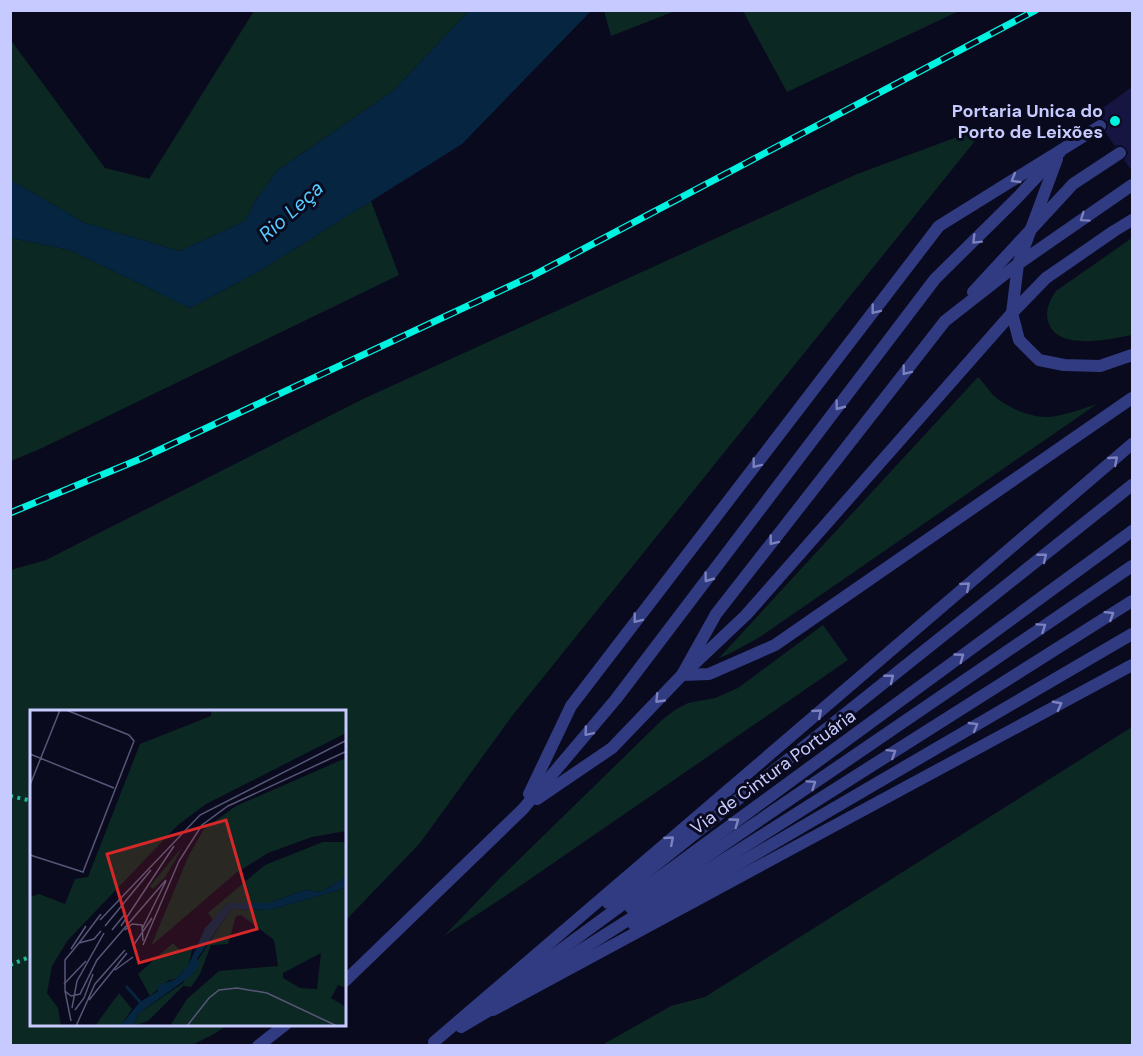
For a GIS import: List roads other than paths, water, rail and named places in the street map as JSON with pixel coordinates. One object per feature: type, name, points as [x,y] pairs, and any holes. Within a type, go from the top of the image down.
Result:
[{"type":"lane","points":[[523,809],[571,706],[939,225],[1101,126]]},
{"type":"lane","points":[[1060,152],[1018,264],[1012,313],[1019,340],[1039,360],[1064,365],[1100,366],[1132,355]]},
{"type":"lane","points":[[346,980],[523,809],[616,699],[935,279],[1060,152]]},
{"type":"lane","points":[[682,675],[716,614],[945,321],[1073,184],[1120,153]]},
{"type":"lane","points":[[945,321],[1018,264],[1132,185]]},
{"type":"lane","points":[[523,809],[612,748],[682,675],[746,615],[1012,313],[1046,278],[1132,220]]},
{"type":"lane","points":[[682,675],[709,674],[775,645],[1132,398]]},
{"type":"lane","points":[[431,1044],[1132,444]]},
{"type":"lane","points":[[431,1044],[1132,485]]},
{"type":"lane","name":"Via de Cintura Portuária","points":[[431,1044],[1132,531]]},
{"type":"lane","points":[[431,1044],[1132,566]]},
{"type":"lane","points":[[431,1044],[1132,601]]},
{"type":"lane","points":[[431,1044],[1132,634]]},
{"type":"lane","points":[[431,1044],[1132,665]]},
{"type":"lane","points":[[258,1046],[283,1026]]},
{"type":"water","name":"Rio Leça","points":[[469,11],[591,11],[462,144],[258,272],[190,308],[70,250],[11,238],[11,180],[85,223],[180,251],[245,221],[255,201],[278,170],[393,91]]},
{"type":"railway","points":[[10,513],[140,459],[534,275],[1036,10]]},
{"type":"place","name":"Portaria Unica do Porto de Leixões","points":[[1115,121]]}]
